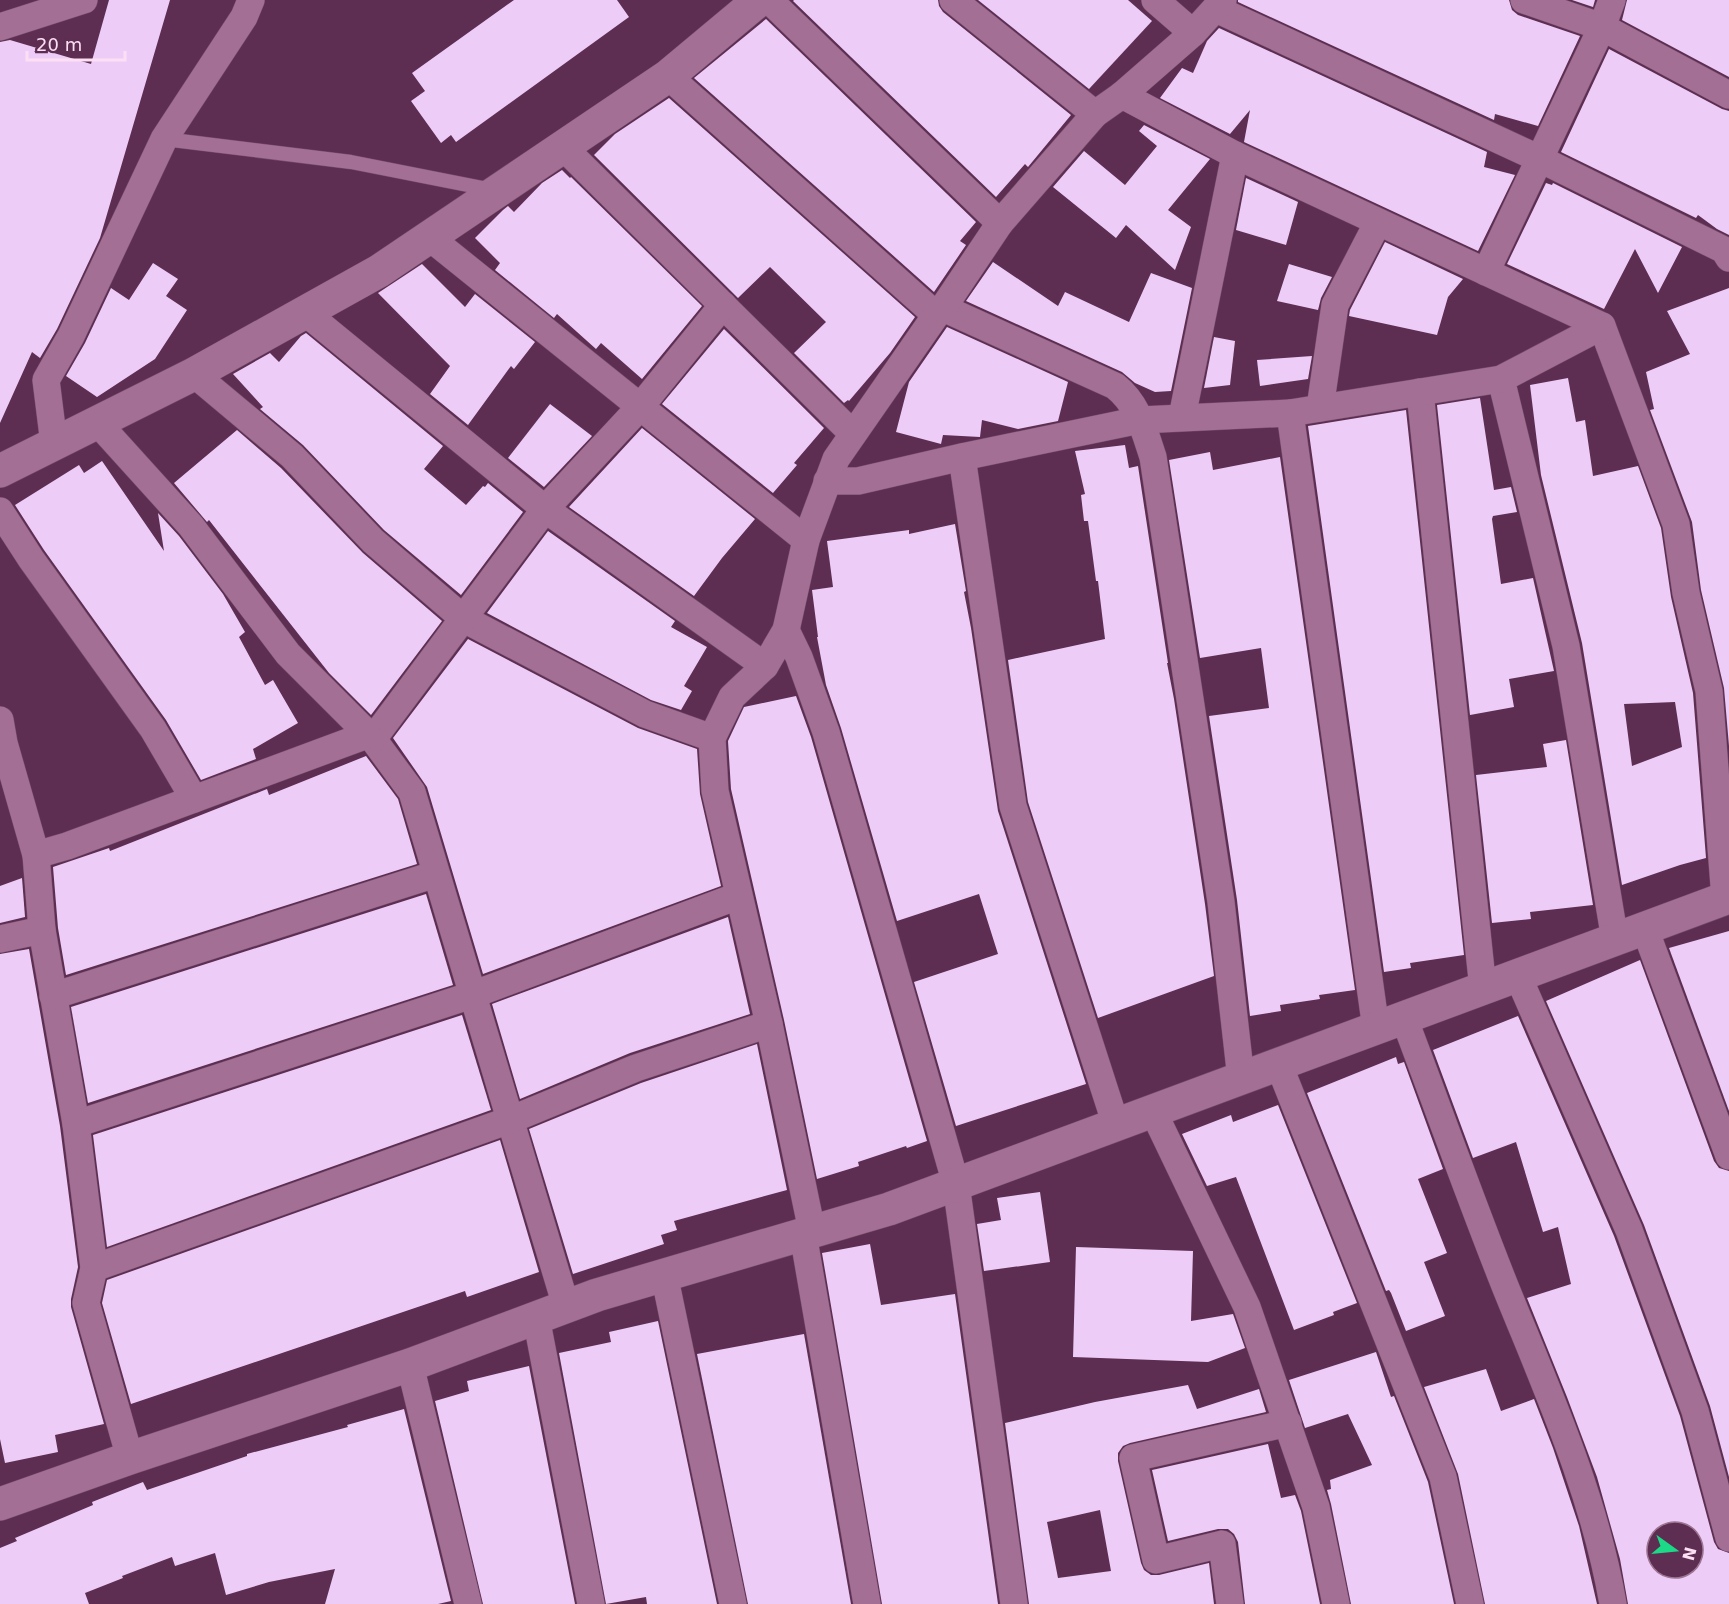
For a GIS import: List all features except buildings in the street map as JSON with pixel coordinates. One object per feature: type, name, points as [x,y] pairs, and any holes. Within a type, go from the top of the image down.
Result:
[{"type":"street","points":[[0,27],[84,0]]},
{"type":"street","points":[[54,444],[46,380],[71,336],[164,139],[244,17],[251,0]]},
{"type":"street","points":[[0,471],[194,374],[379,271],[668,76],[759,0]]},
{"type":"street","points":[[770,0],[1000,223]]},
{"type":"street","points":[[953,0],[1095,114]]},
{"type":"street","points":[[1155,0],[1193,33]]},
{"type":"street","points":[[1524,0],[1602,27],[1729,95]]},
{"type":"street","points":[[1485,272],[1602,27],[1612,0]]},
{"type":"street","points":[[867,1604],[808,1233],[769,1024],[715,791],[712,738],[732,697],[765,666],[786,630],[806,540],[836,459],[1000,223],[1095,114],[1122,95],[1193,33],[1220,4],[1724,250],[1729,258]]},
{"type":"street","points":[[668,76],[939,311],[1115,386],[1132,402],[1153,457],[1221,902],[1241,1079]]},
{"type":"street","points":[[0,1504],[130,1458],[410,1365],[566,1306],[664,1274],[889,1209],[1727,898],[1709,692],[1686,593],[1676,524],[1602,326],[1235,155],[1122,95]]},
{"type":"street","points":[[563,147],[853,434]]},
{"type":"street","points":[[1182,417],[1235,155]]},
{"type":"street","points":[[1320,408],[1335,306],[1378,222]]},
{"type":"street","points":[[429,237],[806,540]]},
{"type":"street","points":[[36,855],[67,846],[370,737],[464,619],[545,509],[640,407],[723,306]]},
{"type":"street","points":[[306,313],[545,509],[765,666]]},
{"type":"street","points":[[827,481],[858,481],[1140,420],[1290,413],[1501,379],[1602,326]]},
{"type":"street","points":[[194,374],[292,456],[373,541],[464,619],[645,714],[712,738]]},
{"type":"street","points":[[1501,379],[1566,646],[1630,934],[1729,1156]]},
{"type":"street","points":[[1420,392],[1483,989]]},
{"type":"street","points":[[1290,413],[1390,1023],[1491,1249],[1571,1449],[1605,1559],[1613,1604]]},
{"type":"street","points":[[96,421],[191,526],[288,654],[370,737],[412,792],[566,1306]]},
{"type":"street","points":[[962,457],[1013,806],[1116,1125]]},
{"type":"street","points":[[0,511],[51,589],[153,729],[194,799]]},
{"type":"street","points":[[786,630],[799,657],[826,732],[956,1184],[1014,1604]]},
{"type":"street","points":[[0,720],[4,743],[36,855],[42,930],[76,1124],[94,1268],[86,1304],[130,1458]]},
{"type":"street","points":[[53,996],[436,874]]},
{"type":"street","points":[[76,1124],[472,994],[738,896]]},
{"type":"street","points":[[0,939],[42,930]]},
{"type":"street","points":[[1518,976],[1629,1230],[1695,1411],[1729,1538]]},
{"type":"street","points":[[94,1268],[510,1120],[636,1068],[769,1024]]},
{"type":"street","points":[[1279,1065],[1443,1477],[1470,1604]]},
{"type":"street","points":[[1153,1111],[1247,1307],[1316,1507],[1336,1604]]},
{"type":"street","points":[[664,1274],[733,1604]]},
{"type":"street","points":[[536,1317],[591,1604]]},
{"type":"street","points":[[410,1365],[468,1604]]},
{"type":"street","points":[[1230,1604],[1222,1544],[1156,1560],[1133,1458],[1288,1423]]},
{"type":"lane","points":[[164,139],[351,162],[498,190]]}]
